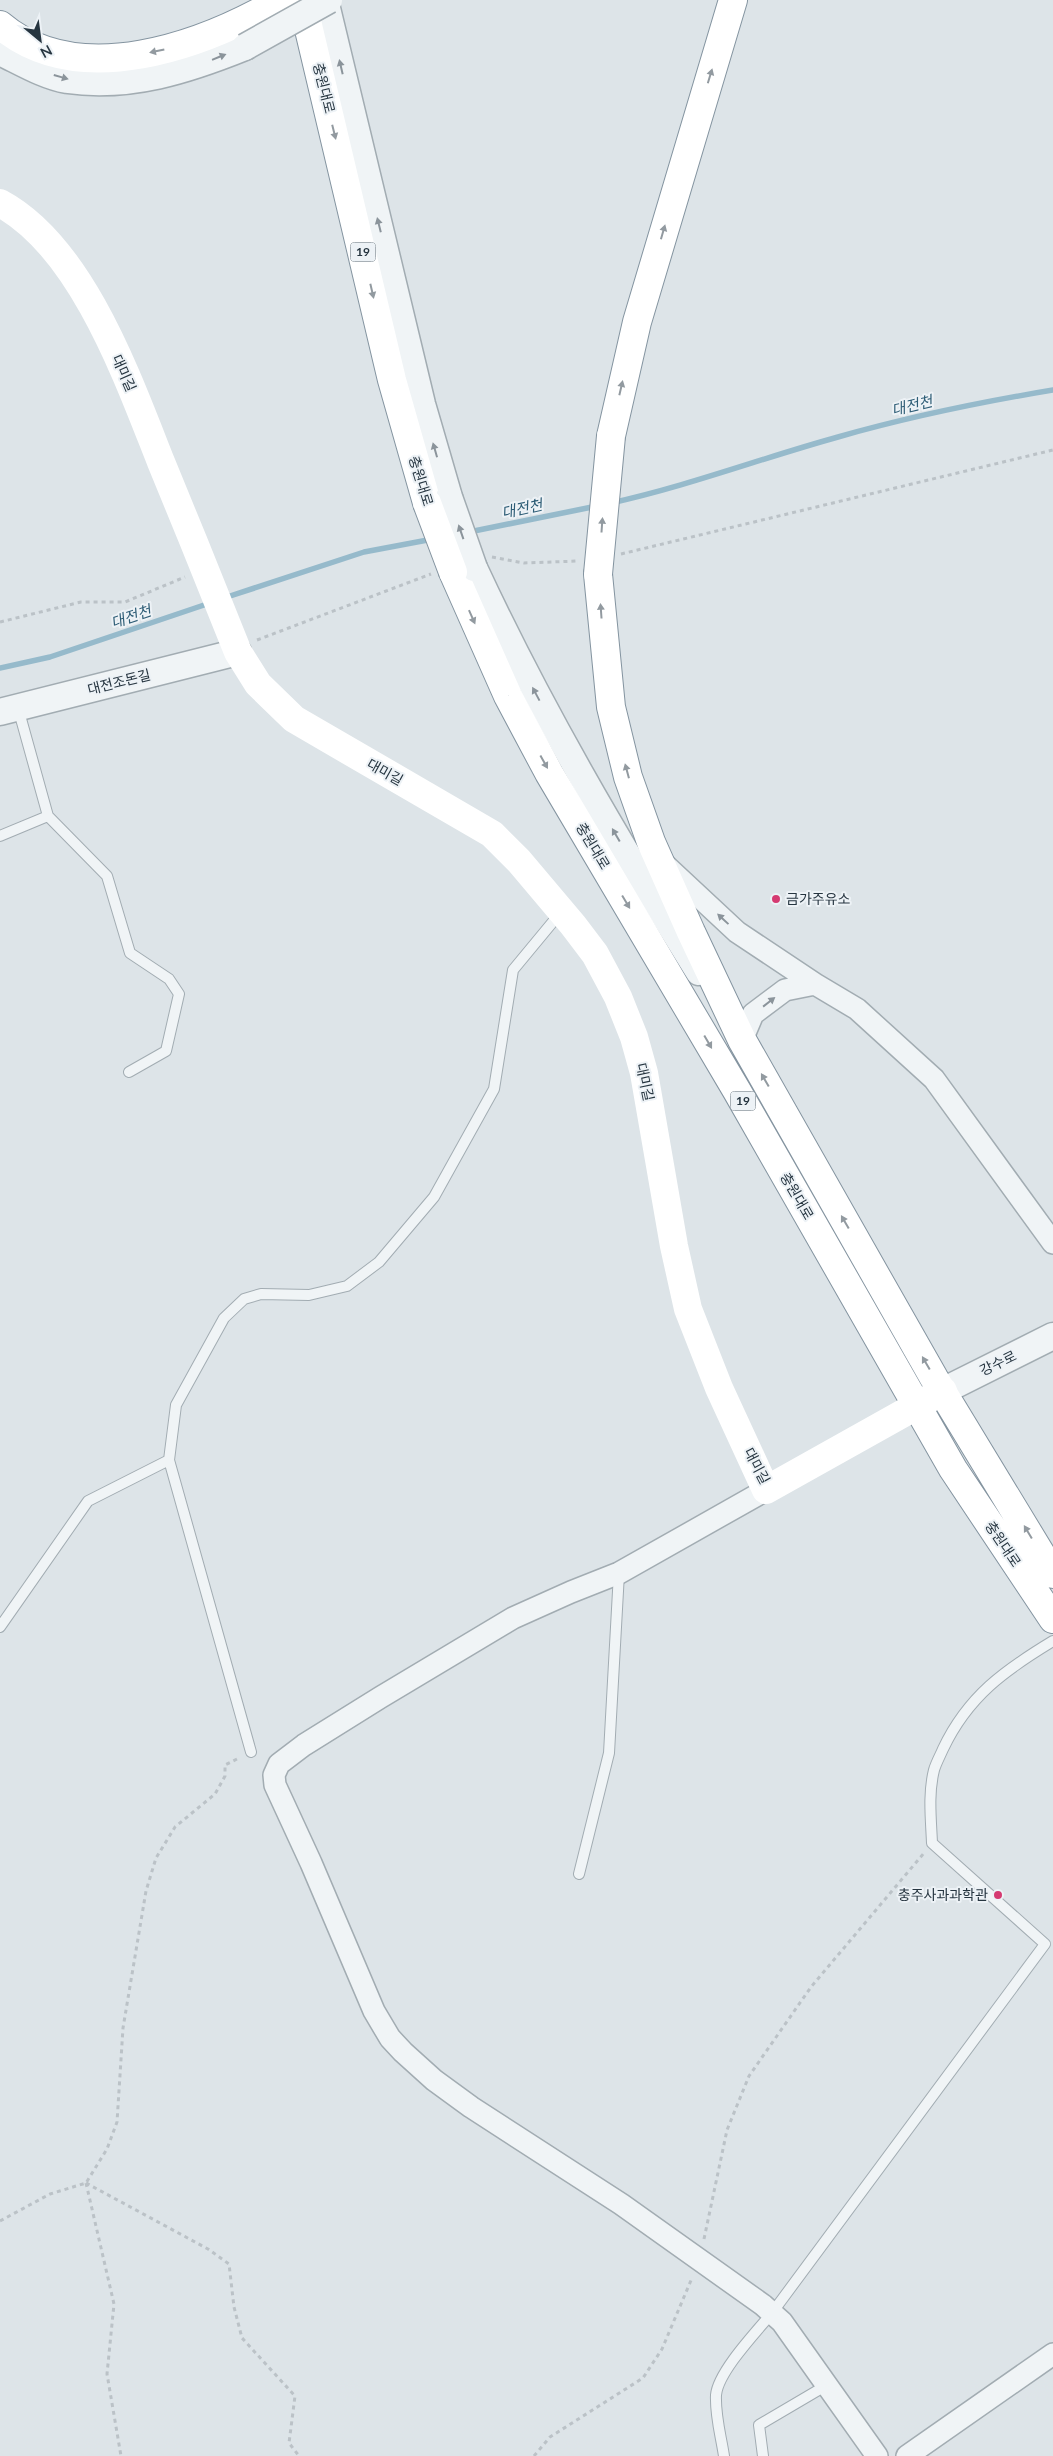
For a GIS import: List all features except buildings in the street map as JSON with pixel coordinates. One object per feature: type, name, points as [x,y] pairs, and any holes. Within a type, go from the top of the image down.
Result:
[{"type":"main road","points":[[0,25],[30,44],[52,52],[94,58],[137,55],[188,44],[241,36],[281,0]]},
{"type":"main road","name":"충원대로","points":[[302,0],[392,380],[438,500],[508,696],[549,773],[737,1091],[953,1469],[1053,1619]]},
{"type":"main road","name":"충원대로","points":[[733,0],[637,322],[611,436],[598,563],[611,707],[628,777],[659,859],[742,1040],[942,1391],[1053,1574]]},
{"type":"main road","name":"대미길","points":[[0,203],[18,212],[45,237],[66,264],[86,297],[122,365],[196,574],[258,684],[294,719],[492,834],[519,861],[562,911],[595,954],[618,997],[634,1037],[644,1073],[674,1246],[688,1309],[719,1388],[766,1490],[942,1391]]},
{"type":"street","points":[[0,52],[32,68],[66,80],[112,82],[155,78],[198,67],[241,36],[327,0]]},
{"type":"street","name":"충원대로","points":[[327,0],[422,404],[438,500]]},
{"type":"street","points":[[462,568],[505,635],[553,727],[648,890],[742,1040]]},
{"type":"street","name":"대전조돈길","points":[[9,710],[235,644]]},
{"type":"street","points":[[659,859],[738,932],[815,984],[857,1009],[934,1079],[1053,1243]]},
{"type":"street","points":[[742,1040],[753,1014],[785,990],[815,984]]},
{"type":"street","name":"강수로","points":[[942,1391],[1053,1336]]},
{"type":"street","points":[[766,1490],[619,1574],[571,1592],[513,1618],[381,1697],[279,1764],[274,1775],[274,1785],[311,1863],[374,2011],[390,2038],[434,2080],[621,2204],[772,2313],[782,2322],[877,2456]]},
{"type":"street","points":[[907,2456],[1053,2354]]},
{"type":"lane","points":[[9,710],[48,816],[107,876],[130,953],[169,979],[179,994],[166,1051],[129,1072]]},
{"type":"lane","points":[[0,836],[48,816]]},
{"type":"lane","points":[[251,1752],[169,1460],[176,1405],[224,1318],[244,1299],[261,1294],[309,1295],[347,1286],[379,1262],[434,1197],[494,1090],[513,970],[562,911]]},
{"type":"lane","points":[[0,1627],[88,1501],[169,1460]]},
{"type":"lane","points":[[579,1874],[609,1753],[619,1574]]},
{"type":"lane","points":[[724,2456],[717,2415],[716,2393],[730,2364],[772,2313],[1045,1944],[932,1843],[930,1809],[934,1770],[948,1739],[973,1700],[1013,1665],[1053,1641]]},
{"type":"lane","points":[[763,2456],[759,2425],[827,2385]]},
{"type":"path","points":[[235,644],[260,638],[494,556],[524,563],[598,563],[636,552],[1053,450]]},
{"type":"path","points":[[0,622],[81,602],[125,602],[196,574]]},
{"type":"path","points":[[0,2221],[50,2194],[86,2183],[107,2149],[117,2122],[124,2028],[146,1891],[156,1858],[175,1827],[215,1794],[225,1776],[225,1765],[251,1752]]},
{"type":"path","points":[[534,2456],[550,2437],[643,2378],[662,2349],[700,2260],[726,2130],[749,2076],[811,1987],[932,1843]]},
{"type":"path","points":[[86,2183],[114,2304],[107,2374],[121,2456]]},
{"type":"path","points":[[86,2183],[208,2249],[229,2264],[234,2308],[242,2338],[295,2396],[289,2443],[299,2456]]},
{"type":"waterway","name":"대전천","points":[[611,503],[697,480],[810,445],[891,423],[1053,390]]},
{"type":"waterway","name":"대전천","points":[[469,532],[597,506]]},
{"type":"waterway","name":"대전천","points":[[224,598],[364,552],[433,539]]},
{"type":"waterway","name":"대전천","points":[[0,668],[50,657],[210,603]]},
{"type":"place","name":"금가주유소","points":[[776,899]]},
{"type":"place","name":"충주사과과학관","points":[[998,1895]]}]
